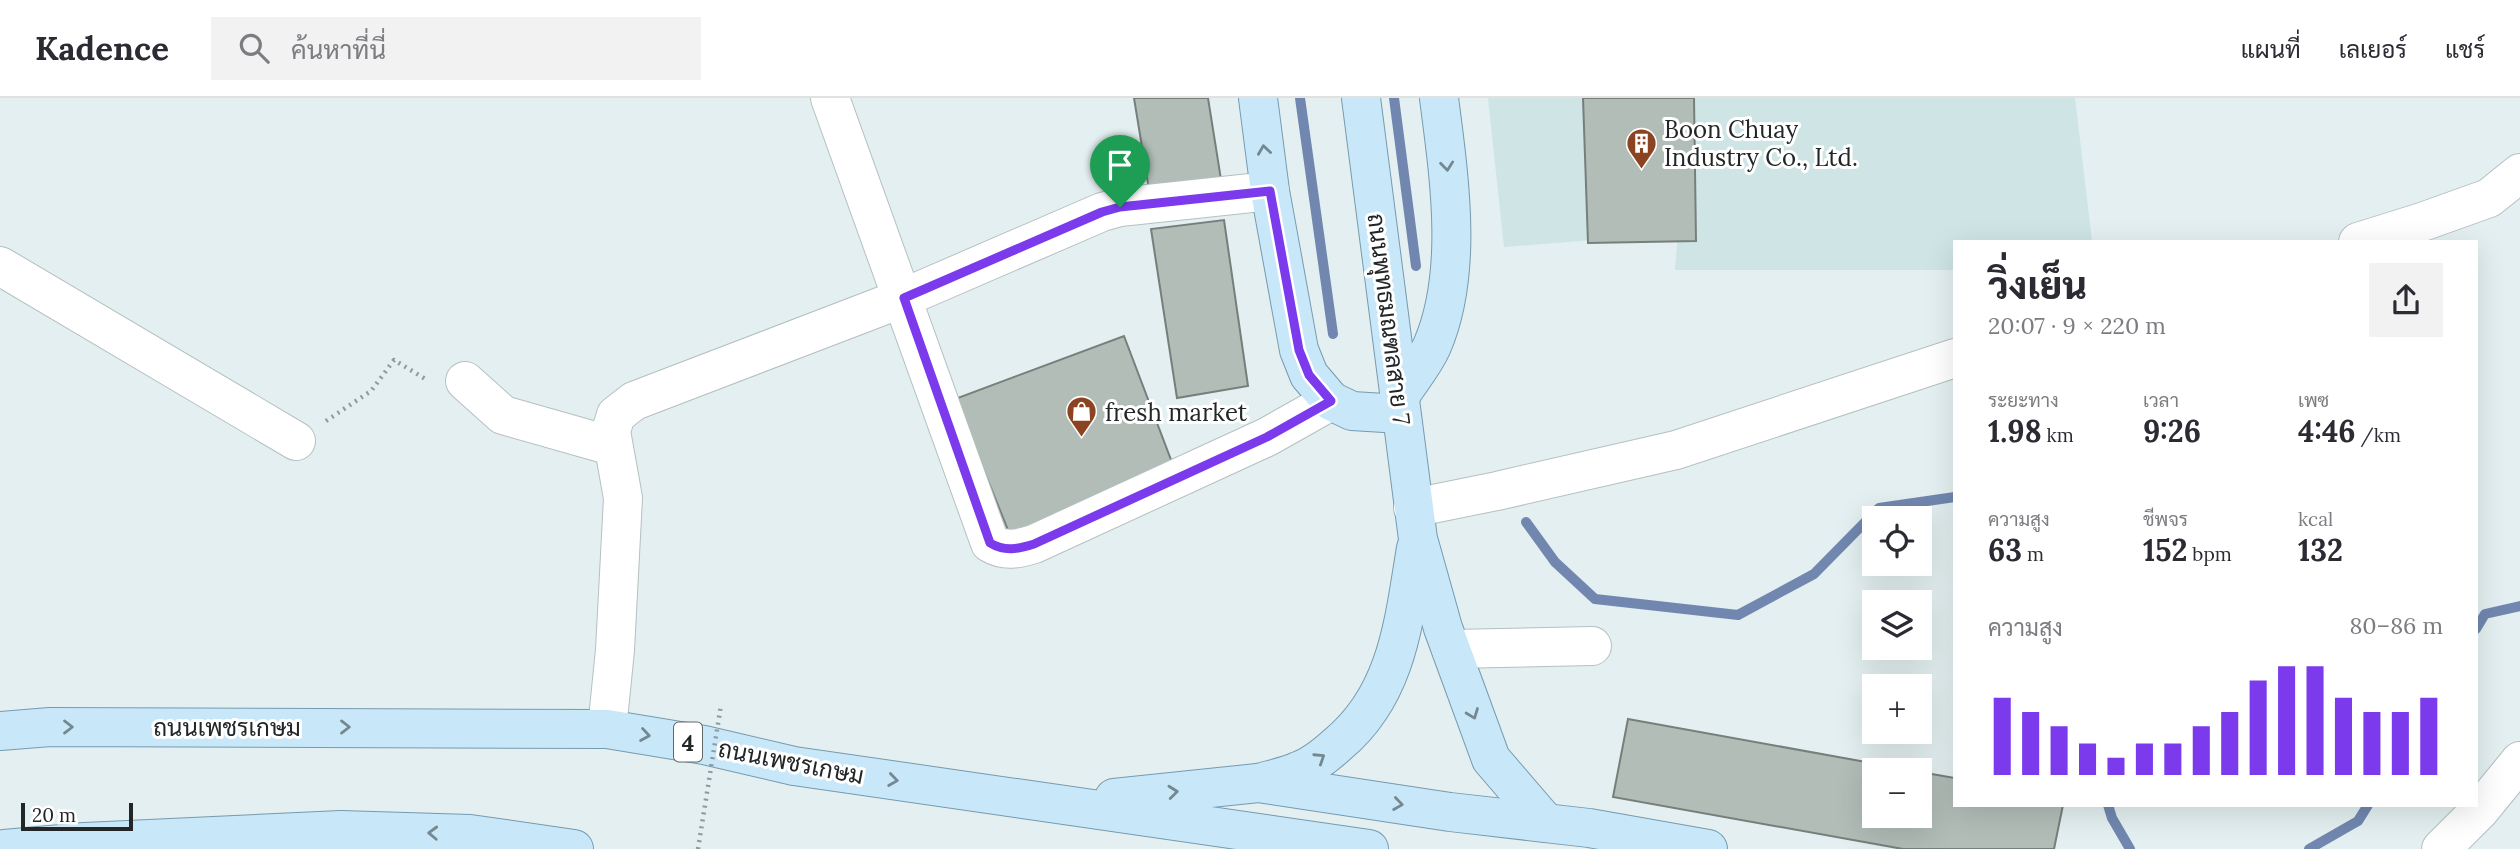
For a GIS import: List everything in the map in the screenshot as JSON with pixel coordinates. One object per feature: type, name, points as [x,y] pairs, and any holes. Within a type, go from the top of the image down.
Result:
[{"type":"main road","points":[[1258,98],[1270,191],[1299,350],[1309,375],[1331,401],[1352,411],[1401,405],[1431,347],[1447,291],[1452,219],[1439,98]]},
{"type":"main road","name":"ถนนพุทธมณฑลสาย 7","points":[[1361,98],[1415,524],[1451,649],[1491,760],[1546,823]]},
{"type":"main road","name":"ถนนพุทธมณฑลสาย 7","points":[[1258,783],[1299,771],[1328,753],[1353,732],[1380,695],[1400,641],[1415,524]]},
{"type":"main road","name":"ถนนเพชรเกษม","points":[[0,731],[50,727],[607,729],[704,745],[794,765],[1369,849]]},
{"type":"main road","points":[[1056,804],[1258,783],[1589,828],[1708,849]]},
{"type":"main road","points":[[1589,828],[1641,849]]},
{"type":"main road","points":[[4,849],[85,842],[341,830],[574,849]]},
{"type":"street","points":[[831,98],[990,543],[999,548],[1014,550],[1034,544],[1267,437],[1331,401]]},
{"type":"street","points":[[2364,240],[2489,198],[2520,173]]},
{"type":"street","points":[[607,729],[615,650],[623,509],[612,446],[611,431],[616,415],[634,401],[904,298],[1102,212],[1120,207],[1270,191]]},
{"type":"street","points":[[0,266],[296,441]]},
{"type":"street","points":[[1415,524],[1497,491],[1676,450],[1953,359]]},
{"type":"street","points":[[465,381],[503,415],[612,446]]},
{"type":"street","points":[[1451,649],[1592,646]]},
{"type":"street","points":[[2441,849],[2480,810],[2520,761]]},
{"type":"path","points":[[296,441],[371,391],[394,360],[433,385],[465,381]]},
{"type":"path","points":[[698,849],[721,705]]},
{"type":"shaded area","points":[[1488,98],[2075,98],[2092,240],[1953,240],[1953,270],[1675,270],[1678,233],[1504,247]]},
{"type":"building","points":[[1134,98],[1208,98],[1223,192],[1150,196]]},
{"type":"building","name":"Boon Chuay Industry Co., Ltd.","points":[[1583,98],[1694,98],[1696,241],[1588,243]]},
{"type":"building","points":[[1224,220],[1248,386],[1177,398],[1151,229]]},
{"type":"building","points":[[1124,336],[1176,473],[1010,535],[955,399]]},
{"type":"building","points":[[1628,719],[1862,761],[1862,828],[1932,828],[1932,774],[1953,778],[1953,807],[2063,807],[2054,849],[1903,849],[1613,797]]},
{"type":"waterway","points":[[1300,98],[1333,334]]},
{"type":"waterway","points":[[1394,98],[1416,266]]},
{"type":"waterway","points":[[1526,522],[1555,562],[1595,599],[1738,615],[1814,574],[1879,508],[1953,497]]},
{"type":"waterway","points":[[2478,626],[2485,614],[2520,606]]},
{"type":"waterway","points":[[2109,807],[2130,849]]},
{"type":"waterway","points":[[2309,849],[2358,821],[2367,807]]},
{"type":"place","name":"Boon Chuay Industry Co., Ltd.","points":[[1641,170]]},
{"type":"place","name":"fresh market","points":[[1082,439]]},
{"type":"route","points":[[1270,191],[1299,350],[1309,375],[1331,401],[1267,437],[1034,544],[1014,550],[999,548],[990,543],[904,298],[1102,212],[1120,207],[1270,191]]}]
